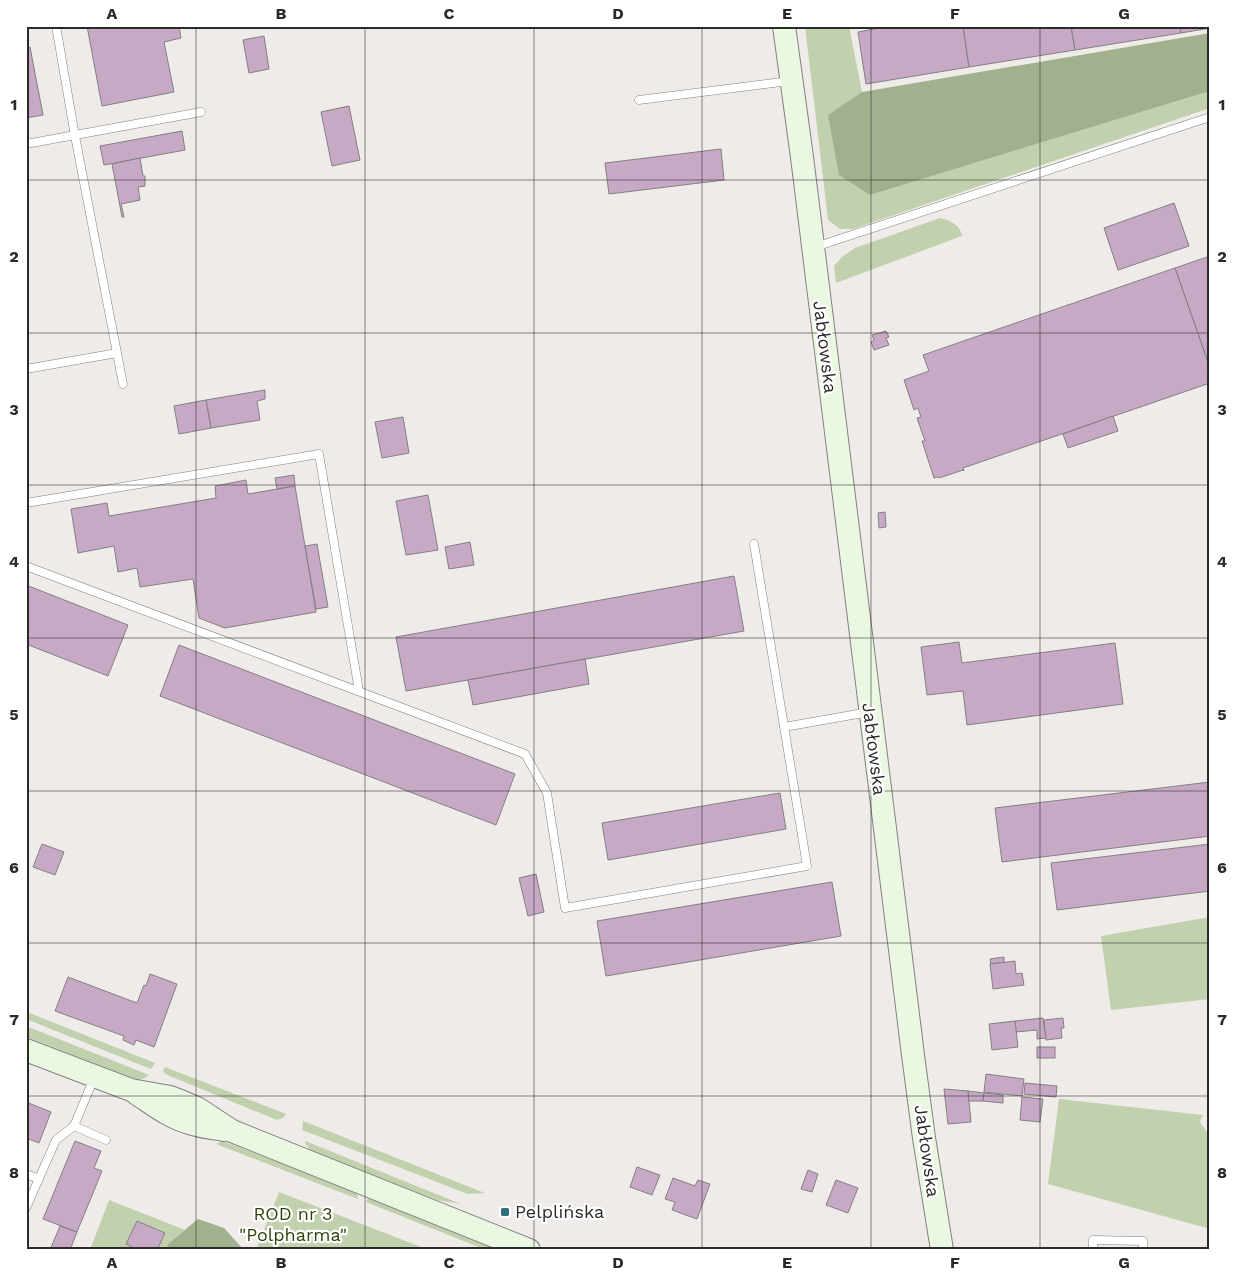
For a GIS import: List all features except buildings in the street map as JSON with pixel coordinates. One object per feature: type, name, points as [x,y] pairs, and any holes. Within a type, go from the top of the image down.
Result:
[{"type":"main road","name":"Jabłowska","points":[[784,26],[869,712],[924,1138],[942,1250]]},
{"type":"main road","points":[[26,1050],[131,1090],[176,1119],[191,1124],[232,1131],[529,1250]]},
{"type":"lane","points":[[56,26],[75,136],[123,384]]},
{"type":"lane","points":[[639,100],[791,80]]},
{"type":"lane","points":[[26,144],[201,112]]},
{"type":"lane","points":[[812,248],[1210,117]]},
{"type":"lane","points":[[26,370],[117,353]]},
{"type":"lane","points":[[26,503],[319,454],[359,691]]},
{"type":"lane","points":[[26,566],[525,754],[547,793],[565,908],[807,866],[754,544]]},
{"type":"lane","points":[[784,727],[869,712]]},
{"type":"lane","points":[[26,1208],[56,1140],[74,1126],[95,1076]]},
{"type":"lane","points":[[74,1126],[106,1140]]},
{"type":"lane","points":[[26,1174],[39,1179]]},
{"type":"lane","points":[[1093,1250],[1093,1240],[1143,1241],[1143,1250]]},
{"type":"green space","points":[[805,26],[849,26],[862,92],[828,116],[870,195],[1210,91],[1210,108],[853,229],[840,229],[828,220]]},
{"type":"green space","points":[[1210,33],[1210,91],[870,195],[839,175],[828,115],[862,92]]},
{"type":"green space","points":[[940,218],[954,224],[960,229],[962,236],[836,283],[834,266],[842,257],[855,248]]},
{"type":"green space","points":[[1210,917],[1210,999],[1111,1010],[1101,936]]},
{"type":"green space","points":[[27,1012],[155,1063],[151,1069],[26,1019]]},
{"type":"green space","points":[[26,1026],[149,1075],[138,1080],[27,1037]]},
{"type":"green space","points":[[165,1067],[286,1114],[283,1118],[277,1120],[165,1074],[163,1070]]},
{"type":"green space","points":[[1059,1099],[1203,1115],[1200,1122],[1210,1136],[1210,1229],[1048,1184]]},
{"type":"green space","points":[[303,1121],[485,1193],[468,1194],[302,1130]]},
{"type":"green space","points":[[222,1141],[349,1189],[357,1193],[358,1199],[216,1144]]},
{"type":"green space","points":[[306,1141],[461,1204],[437,1200],[311,1151],[305,1143]]},
{"type":"green space","name":"ROD nr 3 \"Polpharma\"","points":[[279,1192],[429,1250],[256,1250]]},
{"type":"green space","points":[[371,1197],[502,1250],[486,1250],[366,1202]]},
{"type":"green space","points":[[109,1200],[185,1230],[168,1244],[166,1250],[90,1250]]},
{"type":"green space","points":[[198,1219],[224,1228],[244,1250],[166,1250],[168,1244]]},
{"type":"place","name":"Pelplińska","points":[[505,1212]]}]
